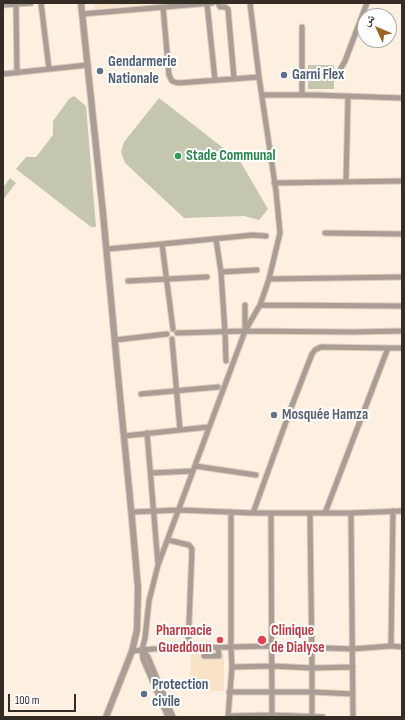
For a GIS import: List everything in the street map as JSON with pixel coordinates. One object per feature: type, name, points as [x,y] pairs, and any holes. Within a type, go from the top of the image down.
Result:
[{"type":"street","points":[[3,5],[31,3]]},
{"type":"street","points":[[41,3],[49,69]]},
{"type":"street","points":[[81,3],[107,249],[138,588],[137,630],[132,651],[106,717]]},
{"type":"street","points":[[207,3],[215,80]]},
{"type":"street","points":[[82,14],[212,3]]},
{"type":"street","points":[[218,3],[220,7],[225,7],[228,9],[234,78]]},
{"type":"street","points":[[168,717],[143,659],[142,650],[149,601],[158,565],[245,331],[260,305],[280,233],[250,3]]},
{"type":"street","points":[[341,68],[367,3]]},
{"type":"street","points":[[13,4],[18,72]]},
{"type":"street","points":[[163,7],[169,75],[172,81],[178,83],[259,77]]},
{"type":"street","points":[[302,27],[302,95]]},
{"type":"street","points":[[3,74],[88,65]]},
{"type":"street","points":[[262,95],[402,98]]},
{"type":"street","points":[[346,182],[348,96]]},
{"type":"street","points":[[274,183],[402,181]]},
{"type":"street","points":[[325,233],[402,234]]},
{"type":"street","points":[[107,249],[253,235],[266,236]]},
{"type":"street","points":[[216,239],[221,272],[226,362]]},
{"type":"street","points":[[162,244],[172,329],[176,331],[177,334]]},
{"type":"street","points":[[221,272],[257,270]]},
{"type":"street","points":[[128,281],[207,277]]},
{"type":"street","points":[[268,279],[402,277]]},
{"type":"street","points":[[245,305],[245,331]]},
{"type":"street","points":[[260,305],[402,306]]},
{"type":"street","points":[[115,340],[167,334],[168,331],[172,329]]},
{"type":"street","points":[[177,334],[245,331],[402,331]]},
{"type":"street","points":[[167,334],[168,337],[172,339],[180,430]]},
{"type":"street","points":[[172,339],[175,338],[177,334]]},
{"type":"street","points":[[253,513],[291,408],[312,354],[315,350],[321,347],[402,348]]},
{"type":"street","points":[[325,513],[388,348]]},
{"type":"street","points":[[141,394],[218,387]]},
{"type":"street","points":[[124,436],[209,427]]},
{"type":"street","points":[[147,433],[158,565]]},
{"type":"street","points":[[151,473],[194,468],[256,475]]},
{"type":"street","points":[[132,512],[179,510],[253,513],[402,511]]},
{"type":"street","points":[[391,646],[393,511]]},
{"type":"street","points":[[232,512],[232,667],[228,717],[323,717]]},
{"type":"street","points":[[351,512],[353,717]]},
{"type":"street","points":[[271,513],[272,716]]},
{"type":"street","points":[[310,513],[312,717]]},
{"type":"street","points":[[168,540],[190,545],[192,549],[188,648]]},
{"type":"street","points":[[132,651],[153,649],[271,646],[312,648],[402,647]]},
{"type":"street","points":[[204,656],[219,656],[218,648]]},
{"type":"street","points":[[142,650],[148,657],[173,717]]},
{"type":"street","points":[[232,667],[353,667]]},
{"type":"street","points":[[229,692],[312,692],[353,694]]},
{"type":"shaded area","points":[[94,3],[162,3],[94,9]]},
{"type":"shaded area","points":[[224,653],[224,691],[190,691],[191,654]]},
{"type":"green space","points":[[308,65],[334,65],[334,89],[308,89]]},
{"type":"green space","points":[[74,96],[86,106],[96,227],[91,227],[16,169],[26,157],[36,157],[53,135],[53,121],[69,99]]},
{"type":"green space","name":"Stade Communal","points":[[159,98],[240,161],[268,209],[259,220],[244,216],[184,218],[125,163],[121,152],[124,142]]},
{"type":"green space","points":[[10,178],[16,183],[3,200],[3,188]]},
{"type":"place","name":"Gendarmerie Nationale","points":[[100,71]]},
{"type":"place","name":"Garni Flex","points":[[284,75]]},
{"type":"place","name":"Stade Communal","points":[[178,156]]},
{"type":"place","name":"Mosquée Hamza","points":[[274,415]]},
{"type":"place","name":"Pharmacie Gueddoun","points":[[220,640]]},
{"type":"place","name":"Clinique de Dialyse","points":[[262,640]]},
{"type":"place","name":"Protection civile","points":[[144,694]]}]
